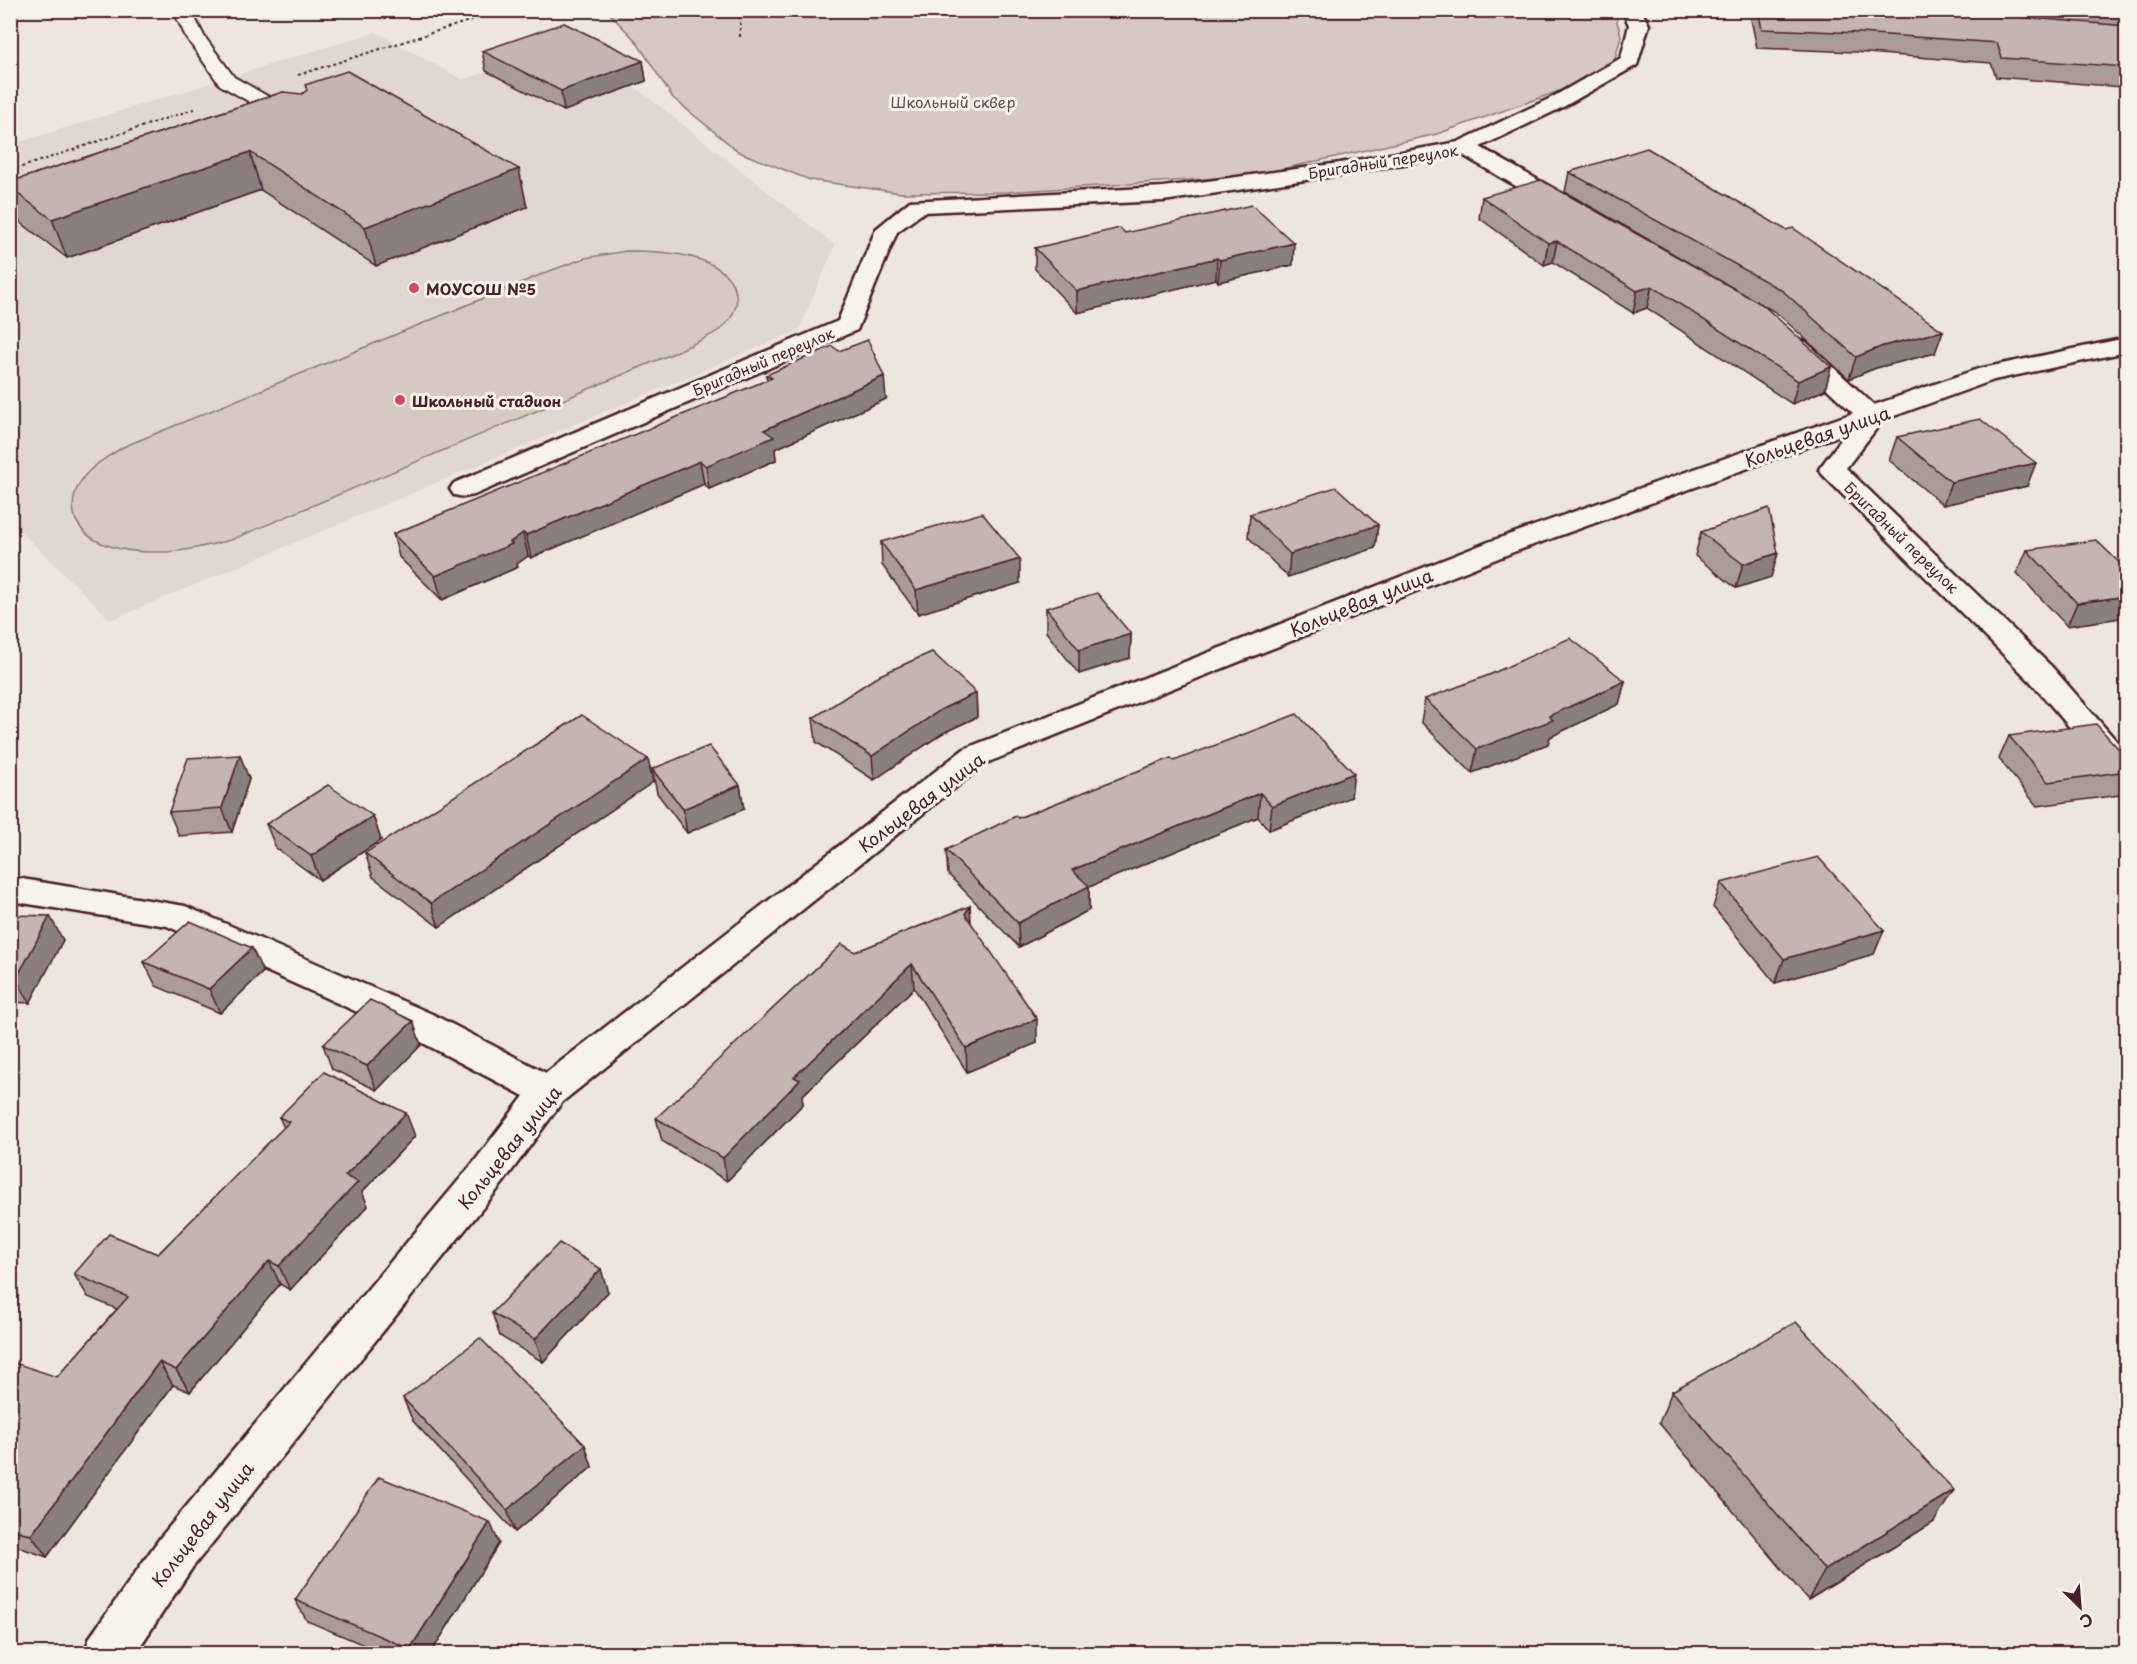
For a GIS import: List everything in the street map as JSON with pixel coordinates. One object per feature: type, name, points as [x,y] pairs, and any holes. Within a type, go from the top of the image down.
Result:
[{"type":"street","points":[[1464,147],[1556,103],[1630,61],[1639,25],[1631,10]]},
{"type":"street","name":"Бригадный переулок","points":[[464,489],[848,325],[887,230],[918,206],[1163,194],[1340,169],[1464,147],[1586,216]]},
{"type":"street","points":[[1776,328],[1872,417]]},
{"type":"street","name":"Кольцевая улица","points":[[107,1653],[176,1552],[488,1173],[549,1092],[975,756],[1501,547],[1872,417],[1987,374],[2127,345]]},
{"type":"street","name":"Бригадный переулок","points":[[1872,417],[1832,469],[2041,674],[2127,772]]},
{"type":"street","points":[[10,889],[173,915],[419,1024],[549,1092]]},
{"type":"lane","points":[[182,10],[195,37],[227,81],[305,125]]},
{"type":"path","points":[[740,10],[740,39]]},
{"type":"shaded area","name":"МОУСОШ №5","points":[[376,32],[463,80],[567,43],[646,81],[634,86],[835,245],[799,330],[111,620],[11,522],[10,145]]},
{"type":"green space","name":"Школьный сквер","points":[[1614,10],[1621,36],[1614,62],[1568,88],[1437,134],[1251,176],[1005,192],[901,193],[810,180],[739,152],[673,98],[636,41],[607,11]]},
{"type":"green space","name":"Школьный стадион","points":[[626,251],[688,256],[717,268],[728,277],[735,290],[737,300],[730,319],[712,335],[674,353],[231,540],[183,550],[139,551],[116,548],[95,540],[79,525],[73,507],[77,489],[82,480],[97,464],[123,447],[547,272],[585,258]]},
{"type":"building","points":[[1758,10],[1933,10],[2127,26],[2127,67],[2002,58],[1997,43],[1860,33],[1762,29]]},
{"type":"building","points":[[564,23],[643,61],[561,91],[482,51]]},
{"type":"building","points":[[347,71],[519,169],[365,227],[250,152],[52,219],[10,188],[10,182],[283,92],[302,94],[307,90],[305,85]]},
{"type":"building","points":[[1647,148],[1786,230],[1793,228],[1943,331],[1883,346],[1856,357],[1783,291],[1569,172]]},
{"type":"building","points":[[1541,180],[1763,305],[1831,367],[1798,381],[1652,286],[1637,291],[1557,241],[1548,243],[1482,197]]},
{"type":"building","points":[[1252,205],[1294,243],[1220,260],[1217,258],[1077,291],[1035,248],[1120,228],[1125,233]]},
{"type":"building","points":[[868,340],[884,376],[764,430],[774,437],[706,466],[700,461],[526,535],[523,533],[510,542],[512,544],[435,576],[393,534],[772,378],[766,375],[832,346],[839,351]]},
{"type":"building","points":[[1980,419],[2036,463],[1951,482],[1897,437]]},
{"type":"building","points":[[1336,487],[1378,525],[1290,554],[1250,514]]},
{"type":"building","points":[[1769,508],[1778,553],[1743,564],[1701,532]]},
{"type":"building","points":[[982,513],[1020,559],[916,590],[881,542]]},
{"type":"building","points":[[2096,540],[2127,570],[2127,596],[2077,603],[2027,550]]},
{"type":"building","points":[[1097,593],[1131,634],[1079,650],[1046,608]]},
{"type":"building","points":[[1570,638],[1625,681],[1549,716],[1553,720],[1477,749],[1425,699],[1489,675]]},
{"type":"building","points":[[932,652],[976,693],[942,709],[872,756],[813,718],[880,675]]},
{"type":"building","points":[[1297,714],[1354,773],[1272,806],[1260,793],[1072,870],[1089,886],[1018,923],[946,850],[1016,816],[1018,818],[1171,758],[1174,761]]},
{"type":"building","points":[[582,715],[648,759],[431,903],[365,853]]},
{"type":"building","points":[[2096,724],[2127,758],[2127,771],[2048,782],[2009,736]]},
{"type":"building","points":[[709,746],[740,785],[683,809],[652,769]]},
{"type":"building","points":[[240,755],[222,808],[169,812],[188,758]]},
{"type":"building","points":[[328,785],[373,816],[311,856],[266,824]]},
{"type":"building","points":[[1818,857],[1884,930],[1784,959],[1721,883]]},
{"type":"building","points":[[970,906],[965,914],[1037,1019],[966,1048],[912,964],[794,1077],[800,1080],[723,1158],[656,1118],[842,944],[855,952]]},
{"type":"building","points":[[10,915],[50,916],[16,979],[10,978]]},
{"type":"building","points":[[190,921],[252,948],[209,989],[144,962]]},
{"type":"building","points":[[370,1000],[413,1021],[367,1066],[323,1045]]},
{"type":"building","points":[[324,1072],[406,1113],[345,1176],[358,1182],[279,1266],[269,1261],[176,1370],[159,1362],[31,1535],[10,1528],[10,1364],[12,1362],[57,1377],[128,1297],[74,1274],[109,1234],[158,1254],[289,1122],[279,1117]]},
{"type":"building","points":[[559,1243],[601,1269],[535,1339],[492,1313]]},
{"type":"building","points":[[1796,1322],[1954,1490],[1825,1570],[1672,1391]]},
{"type":"building","points":[[480,1338],[585,1445],[507,1510],[403,1398]]},
{"type":"building","points":[[379,1477],[490,1522],[410,1649],[295,1600]]},
{"type":"place","name":"МОУСОШ №5","points":[[414,288]]},
{"type":"place","name":"Школьный стадион","points":[[400,400]]}]
